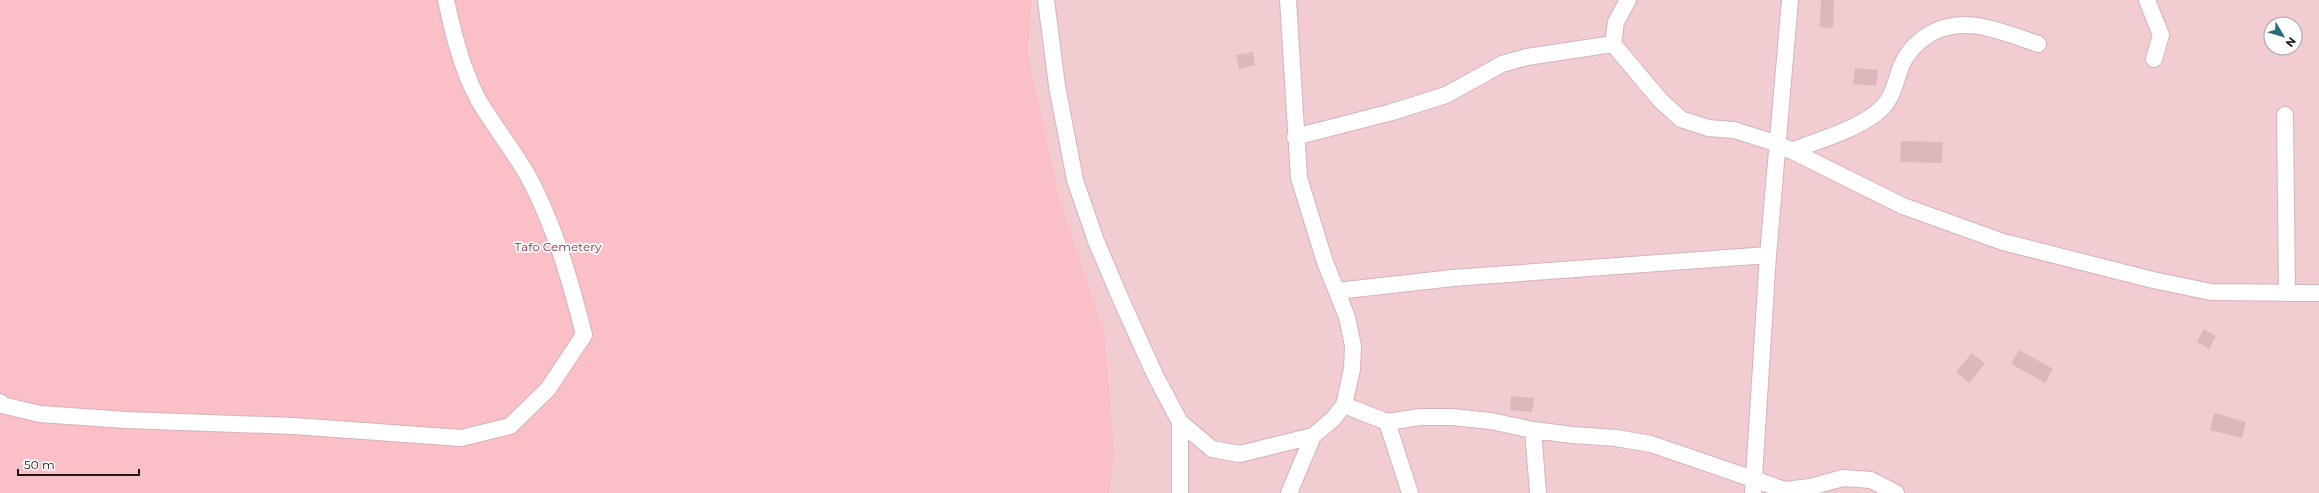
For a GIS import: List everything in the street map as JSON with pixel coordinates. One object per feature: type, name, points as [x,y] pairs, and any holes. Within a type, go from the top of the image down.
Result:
[{"type":"street","points":[[0,402],[2,405],[56,415],[126,420],[294,426],[462,438],[510,426],[548,389],[584,334],[555,236],[538,195],[511,148],[479,100],[454,38],[446,0]]},
{"type":"street","points":[[1046,0],[1057,86],[1075,180],[1096,240],[1122,302],[1155,375],[1180,422],[1212,449],[1240,454],[1313,436]]},
{"type":"street","points":[[1288,0],[1295,82],[1296,137],[1300,178],[1325,262],[1347,317],[1352,346],[1352,369],[1344,406],[1313,436],[1289,493]]},
{"type":"street","points":[[1628,0],[1616,22],[1613,44],[1661,102],[1681,119],[1708,128],[1734,130],[1785,148],[1903,206],[2003,242],[2153,280],[2211,292],[2319,293]]},
{"type":"street","points":[[1753,486],[1768,255],[1785,148],[1790,0]]},
{"type":"street","points":[[2146,0],[2161,35],[2154,59]]},
{"type":"street","points":[[1785,148],[1854,126],[1875,114],[1889,99],[1896,85],[1902,64],[1910,50],[1922,39],[1936,30],[1966,24],[1982,26],[2038,44]]},
{"type":"street","points":[[1296,137],[1446,96],[1502,64],[1527,57],[1613,44]]},
{"type":"street","points":[[2286,115],[2287,293]]},
{"type":"street","points":[[1337,291],[1453,278],[1768,255]]},
{"type":"street","points":[[1344,406],[1387,422],[1420,417],[1452,417],[1491,421],[1533,430],[1573,436],[1616,438],[1651,444],[1753,486],[1785,490],[1810,487],[1843,478],[1871,480],[1896,493]]},
{"type":"street","points":[[1180,422],[1180,493]]},
{"type":"street","points":[[1387,422],[1410,493]]},
{"type":"street","points":[[1533,430],[1538,493]]},
{"type":"shaded area","points":[[1032,0],[2319,0],[2319,493],[1109,493],[1115,456],[1105,335],[1060,200],[1028,53]]},
{"type":"green space","name":"Tafo Cemetery","points":[[0,0],[1032,0],[1028,53],[1060,200],[1105,335],[1115,456],[1109,493],[0,493]]},
{"type":"building","points":[[1821,0],[1834,0],[1833,28],[1820,27]]},
{"type":"building","points":[[1253,52],[1255,65],[1239,69],[1236,55]]},
{"type":"building","points":[[1855,68],[1878,70],[1876,86],[1853,84]]},
{"type":"building","points":[[1901,141],[1943,142],[1942,163],[1900,162]]},
{"type":"building","points":[[2204,329],[2216,336],[2209,349],[2197,342]]},
{"type":"building","points":[[2019,350],[2053,369],[2045,383],[2011,364]]},
{"type":"building","points":[[1972,353],[1985,364],[1969,383],[1956,372]]},
{"type":"building","points":[[1511,396],[1534,398],[1532,412],[1510,410]]},
{"type":"building","points":[[2214,413],[2246,422],[2242,438],[2210,430]]}]
